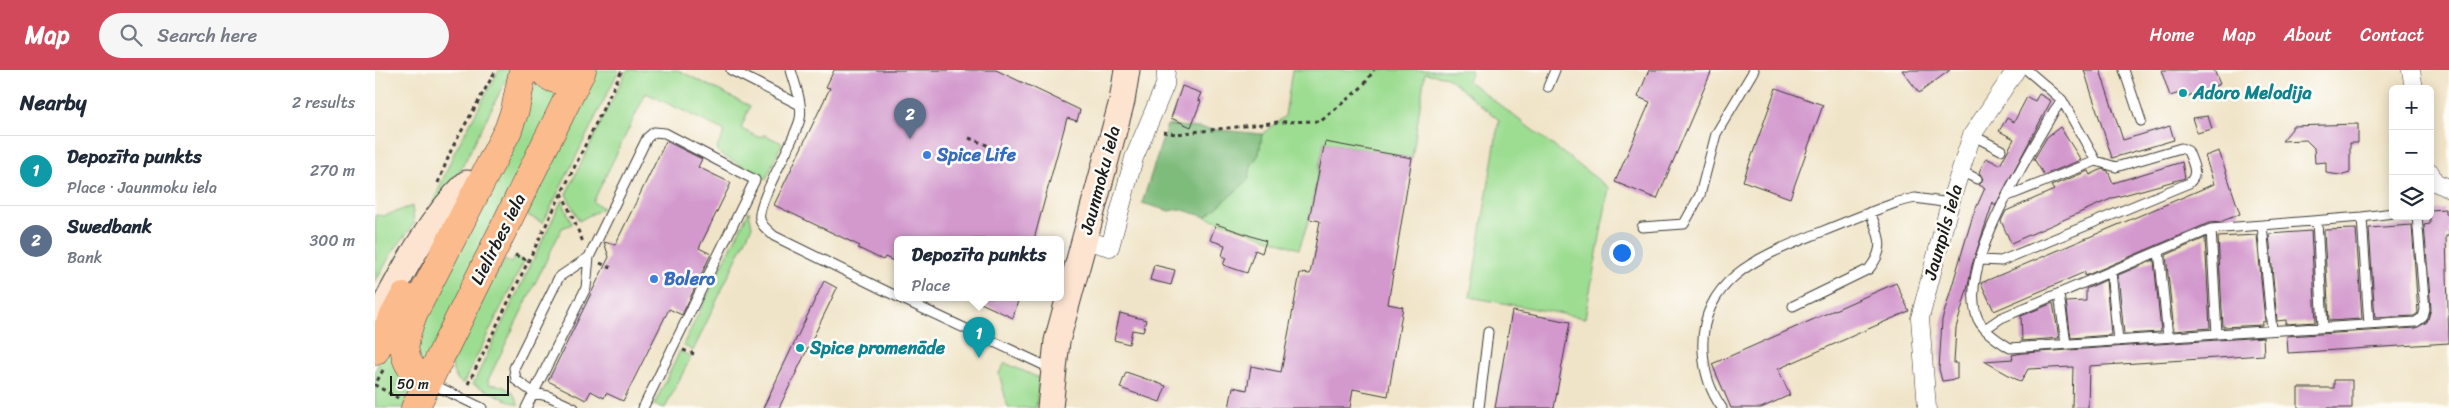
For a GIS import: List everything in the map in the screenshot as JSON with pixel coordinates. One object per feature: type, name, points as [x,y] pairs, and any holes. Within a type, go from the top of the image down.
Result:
[{"type":"main road","points":[[381,357],[523,70]]},
{"type":"main road","points":[[427,382],[411,370],[407,361],[405,336],[414,312],[508,130],[515,110],[523,70]]},
{"type":"main road","points":[[543,70],[549,78],[556,80],[565,79],[581,72]]},
{"type":"main road","name":"Lielirbes iela","points":[[407,403],[427,382],[581,72]]},
{"type":"street","name":"Jaunmoku iela","points":[[1050,408],[1053,369],[1065,306],[1122,101],[1127,70]]},
{"type":"street","name":"Jaunmoku iela","points":[[1084,240],[1110,247],[1134,158],[1165,85],[1166,70]]},
{"type":"street","name":"Jaunpils iela","points":[[1927,408],[1920,318],[1950,203],[1972,135],[2016,70]]},
{"type":"street","points":[[2411,70],[2413,85]]},
{"type":"street","points":[[375,323],[405,268],[435,220],[451,199],[467,184]]},
{"type":"lane","points":[[731,70],[800,105]]},
{"type":"lane","points":[[791,70],[800,105],[800,118],[792,141],[759,210],[761,223],[774,236],[894,295]]},
{"type":"lane","points":[[1548,87],[1555,70]]},
{"type":"lane","points":[[1642,227],[1684,224],[1700,195],[1716,134],[1754,70]]},
{"type":"lane","points":[[2027,70],[2062,100],[2096,161]]},
{"type":"lane","points":[[2124,70],[2141,121]]},
{"type":"lane","points":[[2062,100],[2054,111],[1993,224],[1975,278],[1973,301],[1976,316],[1985,329],[2010,348],[2416,322],[2423,317],[2425,310],[2417,220]]},
{"type":"lane","points":[[526,408],[586,288],[589,257],[647,138],[654,132],[665,133],[755,180],[643,408]]},
{"type":"lane","points":[[1972,135],[2001,150]]},
{"type":"lane","points":[[1981,260],[2001,261],[2189,183],[2194,179],[2195,173],[2188,151],[2181,148],[2116,167],[2096,161],[2008,196]]},
{"type":"lane","points":[[1961,171],[1977,179]]},
{"type":"lane","points":[[1722,408],[1707,377],[1703,342],[1709,312],[1720,292],[1748,264],[1771,252],[1870,212],[1915,198],[1950,203]]},
{"type":"lane","points":[[1793,306],[1869,269],[1879,252],[1881,239],[1870,212]]},
{"type":"lane","points":[[1985,329],[2001,318],[2211,229],[2389,214]]},
{"type":"lane","points":[[2362,217],[2369,325]]},
{"type":"lane","points":[[2317,221],[2323,328]]},
{"type":"lane","points":[[2262,225],[2272,330]]},
{"type":"lane","points":[[2211,229],[2217,334]]},
{"type":"lane","points":[[2159,251],[2168,337]]},
{"type":"lane","points":[[574,408],[548,396],[534,393],[516,380],[514,368],[559,277],[589,257]]},
{"type":"lane","points":[[2111,272],[2118,341]]},
{"type":"lane","points":[[2059,294],[2065,344]]},
{"type":"lane","points":[[907,301],[1053,369]]},
{"type":"lane","points":[[1479,408],[1489,332]]},
{"type":"lane","points":[[427,382],[482,408]]},
{"type":"path","points":[[435,189],[452,148],[496,70]]},
{"type":"path","points":[[468,384],[622,70]]},
{"type":"path","points":[[1145,129],[1176,134],[1279,122],[1321,122],[1363,86],[1374,70]]},
{"type":"path","points":[[969,138],[989,146]]},
{"type":"path","points":[[562,193],[589,257]]},
{"type":"path","points":[[512,254],[529,261]]},
{"type":"path","points":[[381,357],[375,385],[407,403]]},
{"type":"green space","points":[[499,70],[511,70],[456,179],[375,310],[375,297],[396,259],[427,217],[454,153]]},
{"type":"green space","points":[[592,70],[619,70],[543,223],[527,215]]},
{"type":"green space","points":[[627,70],[678,70],[750,106],[741,129],[758,137],[765,135],[782,143],[766,179],[720,154],[717,148],[725,131],[646,93],[593,202],[603,208],[579,221],[566,194]]},
{"type":"green space","points":[[1292,70],[1472,70],[1468,81],[1609,188],[1585,318],[1470,297],[1499,120],[1447,77],[1425,73],[1412,158],[1324,142],[1309,219],[1299,249],[1206,217],[1248,180],[1251,166],[1259,154],[1262,134],[1285,116]]},
{"type":"green space","points":[[538,79],[564,89],[426,367],[420,365],[416,331]]},
{"type":"green space","points":[[1167,125],[1262,134],[1259,154],[1251,166],[1248,180],[1206,217],[1180,209],[1169,211],[1142,203]]},
{"type":"green space","points":[[562,200],[572,224],[562,228],[488,380],[490,385],[499,385],[512,392],[518,405],[473,384]]},
{"type":"green space","points":[[412,206],[414,224],[391,254],[375,283],[375,215],[384,216]]},
{"type":"green space","points":[[749,211],[752,226],[693,351],[683,345]]},
{"type":"green space","points":[[515,257],[524,261],[463,384],[454,374],[452,361],[485,291],[505,260],[511,263]]},
{"type":"green space","points":[[391,342],[392,357],[396,369],[415,389],[405,408],[375,408],[375,371]]},
{"type":"green space","points":[[680,351],[691,357],[665,408],[654,405]]},
{"type":"green space","points":[[1005,363],[1039,378],[1036,408],[1008,408],[999,373]]},
{"type":"building","name":"Spice Life","points":[[834,70],[996,70],[1080,110],[1077,121],[1067,118],[1035,236],[894,236],[894,261],[885,257],[883,260],[858,248],[860,246],[774,205],[830,88],[826,87]]},
{"type":"building","points":[[1649,70],[1712,70],[1657,199],[1615,182],[1650,102],[1638,97]]},
{"type":"building","points":[[1902,70],[1950,70],[1919,93]]},
{"type":"building","points":[[2084,70],[2100,70],[2123,140],[2170,126],[2174,140],[2112,158]]},
{"type":"building","name":"Adoro Melodija","points":[[2161,70],[2214,70],[2220,84],[2185,97],[2183,92],[2170,96]]},
{"type":"building","points":[[1182,86],[1201,93],[1198,100],[1201,101],[1191,127],[1171,118]]},
{"type":"building","points":[[1776,88],[1823,105],[1790,198],[1743,181]]},
{"type":"building","points":[[2039,94],[2051,101],[1995,206],[1993,202],[1972,265],[1956,328],[1954,363],[1957,363],[1957,379],[1942,381],[1939,369],[1942,320],[1973,215],[1985,188],[1979,185],[1983,179],[1979,172],[1986,158],[2000,165],[2014,139],[1999,131],[2007,118],[2014,122],[2027,97],[2035,101]]},
{"type":"building","points":[[2208,116],[2212,129],[2197,133],[2192,118]]},
{"type":"building","points":[[2358,124],[2358,143],[2350,143],[2350,172],[2340,175],[2326,173],[2326,162],[2315,163],[2314,148],[2306,140],[2282,141],[2292,129],[2292,126]]},
{"type":"building","points":[[2060,127],[2081,160],[2044,175],[2034,159],[2047,137]]},
{"type":"building","name":"Bolero","points":[[666,141],[702,159],[698,167],[731,183],[699,248],[711,254],[682,315],[669,309],[623,401],[606,393],[604,398],[591,391],[586,400],[548,381],[609,257],[604,242],[615,245]]},
{"type":"building","points":[[1325,142],[1412,158],[1388,304],[1403,307],[1388,396],[1353,389],[1350,408],[1229,408],[1233,387],[1247,390],[1251,366],[1281,372],[1300,273],[1310,274],[1320,221],[1309,219]]},
{"type":"building","points":[[2219,151],[2240,214],[2220,222],[2209,223],[2085,276],[2085,272],[1994,311],[1981,283],[2214,184],[2205,156]]},
{"type":"building","points":[[2182,162],[2185,178],[2113,198],[2011,243],[2001,221],[2006,211],[2054,190],[2051,186],[2088,171],[2090,175],[2102,169],[2108,171],[2113,183]]},
{"type":"building","points":[[2445,209],[2445,214],[2449,214],[2449,236],[2446,236],[2449,343],[2288,353],[2287,336],[2416,328],[2427,322],[2431,309],[2424,225],[2430,224],[2430,220],[2434,220],[2434,210]]},
{"type":"building","points":[[1216,224],[1266,241],[1262,253],[1255,250],[1247,273],[1223,265],[1226,258],[1222,256],[1225,245],[1210,240]]},
{"type":"building","points":[[2412,225],[2418,313],[2414,316],[2375,318],[2369,228]]},
{"type":"building","points":[[2356,229],[2362,319],[2329,321],[2324,230]]},
{"type":"building","points":[[2311,231],[2316,322],[2286,324],[2286,320],[2277,321],[2269,234]]},
{"type":"building","points":[[2257,235],[2265,322],[2262,322],[2262,325],[2223,327],[2218,237]]},
{"type":"building","points":[[2205,238],[2210,328],[2174,331],[2166,255]]},
{"type":"building","points":[[2154,260],[2161,332],[2124,334],[2118,275]]},
{"type":"building","points":[[1154,265],[1175,270],[1171,285],[1150,280]]},
{"type":"building","points":[[2106,280],[2111,335],[2071,338],[2066,302],[2086,301],[2086,289]]},
{"type":"building","name":"Spice promenāde","points":[[824,281],[837,288],[779,408],[763,408]]},
{"type":"building","points":[[1896,283],[1909,311],[1778,369],[1790,395],[1761,408],[1731,408],[1712,364]]},
{"type":"building","points":[[977,301],[1018,301],[1013,318]]},
{"type":"building","points":[[2053,303],[2059,338],[2022,341],[2021,316]]},
{"type":"building","points":[[1512,311],[1570,322],[1554,408],[1495,408]]},
{"type":"building","points":[[1120,313],[1146,320],[1143,332],[1132,330],[1129,344],[1114,340]]},
{"type":"building","points":[[2263,337],[2264,355],[2089,366],[2088,408],[2072,408],[2073,367],[2028,369],[2021,382],[1984,361],[2013,359],[2012,355],[2023,353]]},
{"type":"building","points":[[1126,372],[1166,386],[1160,402],[1120,388]]},
{"type":"building","points":[[2334,380],[2352,380],[2352,408],[2298,408],[2298,388],[2334,388]]},
{"type":"place","name":"Adoro Melodija","points":[[2183,93]]},
{"type":"place","name":"Swedbank","points":[[910,139]]},
{"type":"place","name":"Spice Life","points":[[927,155]]},
{"type":"place","name":"Bolero","points":[[654,279]]},
{"type":"place","name":"Spice promenāde","points":[[800,348]]},
{"type":"place","name":"Depozīta punkts","points":[[979,358]]}]
